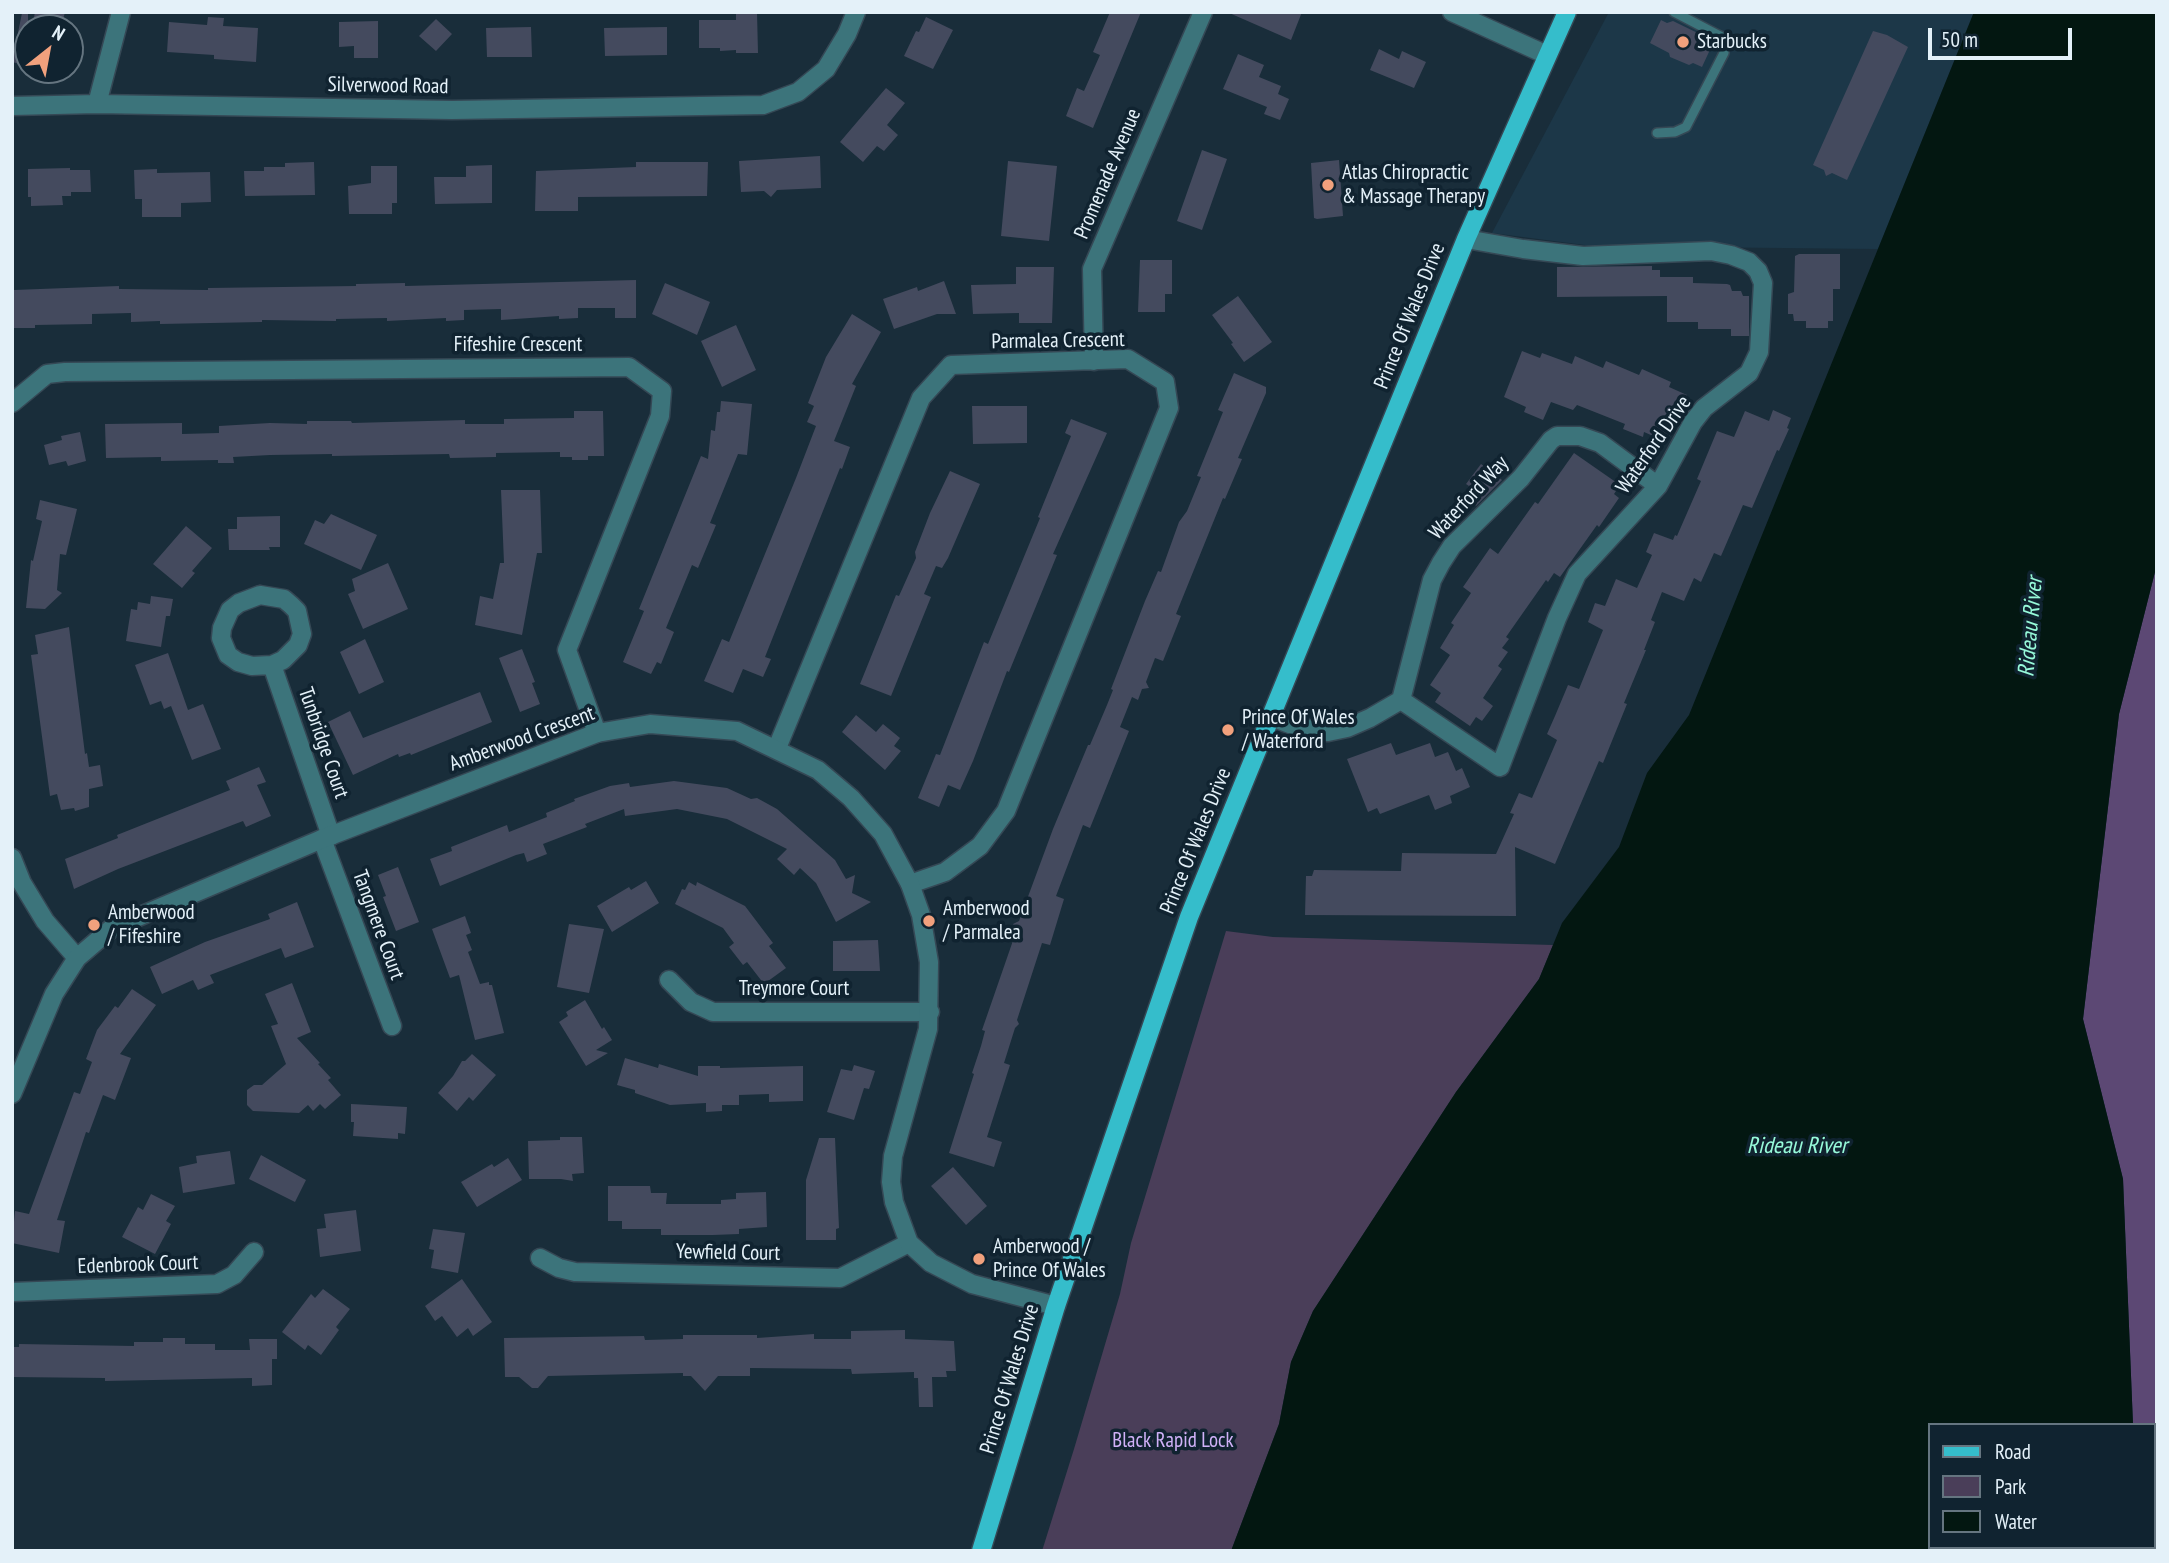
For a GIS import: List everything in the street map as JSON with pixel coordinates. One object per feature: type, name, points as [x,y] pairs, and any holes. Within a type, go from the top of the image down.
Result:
[{"type":"main road","name":"Prince Of Wales Drive","points":[[981,1551],[1056,1306],[1189,916],[1466,239],[1567,12]]},
{"type":"street","points":[[97,104],[121,12]]},
{"type":"street","name":"Silverwood Road","points":[[12,106],[97,104],[453,110],[763,104],[798,92],[826,69],[847,34],[856,12]]},
{"type":"street","name":"Promenade Avenue","points":[[1094,360],[1092,269],[1203,12]]},
{"type":"street","points":[[1452,12],[1547,55]]},
{"type":"street","name":"Waterford Drive","points":[[1401,699],[1500,767],[1557,618],[1577,574],[1658,486],[1693,422],[1704,408],[1749,373],[1759,352],[1763,283],[1758,271],[1749,262],[1731,254],[1712,251],[1583,256],[1466,239]]},
{"type":"street","name":"Parmalea Crescent","points":[[777,748],[921,398],[951,365],[1128,359],[1165,382],[1169,408],[1006,811],[980,846],[945,872],[910,884]]},
{"type":"street","name":"Fifeshire Crescent","points":[[12,403],[47,374],[65,372],[629,367],[662,391],[660,416],[567,650],[597,733]]},
{"type":"street","name":"Waterford Way","points":[[1401,699],[1432,580],[1441,563],[1452,546],[1521,478],[1551,440],[1565,435],[1590,438],[1658,486]]},
{"type":"street","points":[[260,595],[284,599],[298,611],[301,622],[302,634],[298,645],[283,660],[272,665],[252,666],[238,662],[228,655],[221,638],[222,628],[230,610],[239,603],[260,595]]},
{"type":"street","name":"Tunbridge Court","points":[[272,665],[326,837]]},
{"type":"street","points":[[1272,717],[1300,728],[1328,732],[1347,728],[1370,718],[1401,699]]},
{"type":"street","name":"Amberwood Crescent","points":[[12,1094],[54,994],[77,958],[112,928],[326,837],[597,733],[650,724],[737,731],[818,770],[851,798],[883,834],[910,884],[921,915],[929,962],[930,1012],[928,1029],[893,1156],[891,1182],[894,1202],[909,1242],[931,1262],[972,1284],[1056,1306]]},
{"type":"street","name":"Tangmere Court","points":[[326,837],[391,1026]]},
{"type":"street","points":[[12,858],[22,883],[45,921],[77,958]]},
{"type":"street","name":"Treymore Court","points":[[669,979],[691,1002],[713,1012],[930,1012]]},
{"type":"street","name":"Yewfield Court","points":[[540,1258],[559,1268],[575,1272],[840,1278],[909,1242]]},
{"type":"street","name":"Edenbrook Court","points":[[12,1292],[218,1284],[234,1275],[254,1252]]},
{"type":"lane","points":[[1657,133],[1675,132],[1686,127],[1724,53],[1726,43],[1722,37],[1674,12]]},
{"type":"shaded area","points":[[1609,12],[1974,12],[1878,249],[1592,246],[1492,233]]},
{"type":"shaded area","points":[[2157,564],[2157,1551],[2138,1549],[2155,1549],[2155,1423],[2133,1423],[2123,1179],[2083,1019],[2119,714]]},
{"type":"green space","name":"Black Rapid Lock","points":[[1226,931],[1273,937],[1553,945],[1539,979],[1456,1092],[1313,1311],[1291,1362],[1279,1424],[1231,1551],[1042,1551],[1120,1294],[1131,1243]]},
{"type":"water","name":"Rideau River","points":[[1974,12],[2157,12],[2157,564],[2119,714],[2083,1019],[2123,1179],[2133,1423],[1927,1423],[1927,1549],[2139,1551],[1231,1551],[1279,1424],[1291,1362],[1313,1311],[1456,1092],[1539,979],[1562,923],[1619,847],[1647,773],[1689,715]]},
{"type":"building","points":[[35,12],[65,12],[64,14]]},
{"type":"building","points":[[736,12],[757,12],[758,53],[699,48],[699,20],[736,20]]},
{"type":"building","points":[[1110,12],[1141,12],[1093,128],[1066,116],[1077,88],[1084,91],[1100,55],[1093,52]]},
{"type":"building","points":[[1227,12],[1302,12],[1291,40]]},
{"type":"building","points":[[208,17],[224,18],[223,26],[258,28],[256,62],[214,59],[214,55],[167,52],[169,22],[207,25]]},
{"type":"building","points":[[926,17],[953,30],[933,69],[904,56]]},
{"type":"building","points":[[436,19],[452,34],[436,51],[419,36]]},
{"type":"building","name":"Starbucks","points":[[1661,20],[1667,23],[1673,21],[1714,41],[1702,67],[1670,57],[1669,53],[1650,43]]},
{"type":"building","points":[[378,21],[378,58],[354,58],[354,46],[339,47],[339,22]]},
{"type":"building","points":[[531,27],[532,57],[487,57],[486,28]]},
{"type":"building","points":[[667,27],[667,55],[605,56],[604,28]]},
{"type":"building","points":[[1873,31],[1887,35],[1908,47],[1847,180],[1832,173],[1826,176],[1824,170],[1813,165]]},
{"type":"building","points":[[1379,49],[1399,59],[1402,51],[1426,62],[1414,88],[1370,70]]},
{"type":"building","points":[[1238,54],[1264,65],[1259,77],[1281,86],[1278,94],[1289,99],[1280,120],[1264,114],[1267,107],[1223,89]]},
{"type":"building","points":[[886,88],[905,103],[887,125],[898,135],[884,151],[877,146],[863,162],[840,142]]},
{"type":"building","points":[[1202,150],[1227,159],[1202,230],[1177,221]]},
{"type":"building","points":[[820,156],[821,188],[777,190],[771,197],[764,191],[741,192],[739,161]]},
{"type":"building","name":"Atlas Chiropractic & Massage Therapy","points":[[1339,160],[1343,216],[1314,218],[1311,163]]},
{"type":"building","points":[[1008,161],[1057,166],[1049,241],[1001,236]]},
{"type":"building","points":[[314,162],[315,195],[245,196],[244,171],[285,167],[285,163]]},
{"type":"building","points":[[636,162],[708,162],[707,196],[578,197],[578,211],[535,211],[536,171],[636,167]]},
{"type":"building","points":[[492,165],[492,203],[435,204],[434,177],[466,177],[466,166]]},
{"type":"building","points":[[371,166],[397,166],[397,203],[392,203],[392,214],[349,214],[348,186],[371,183]]},
{"type":"building","points":[[28,169],[90,170],[91,192],[71,192],[71,196],[62,196],[63,205],[31,206],[31,197],[28,197]]},
{"type":"building","points":[[157,169],[157,173],[210,172],[211,202],[181,203],[181,217],[142,217],[142,199],[135,199],[134,170]]},
{"type":"building","points":[[1840,254],[1840,289],[1833,289],[1833,321],[1828,321],[1828,328],[1806,328],[1806,321],[1794,321],[1793,314],[1788,314],[1788,294],[1794,292],[1795,256]]},
{"type":"building","points":[[1140,260],[1172,260],[1172,294],[1165,294],[1165,312],[1138,312]]},
{"type":"building","points":[[1652,266],[1652,270],[1660,270],[1660,277],[1693,277],[1693,283],[1727,284],[1732,291],[1741,291],[1743,296],[1749,296],[1749,336],[1731,336],[1731,329],[1698,329],[1698,322],[1667,322],[1667,296],[1557,297],[1557,267]]},
{"type":"building","points":[[1016,267],[1054,267],[1052,323],[1019,323],[1019,313],[973,314],[971,285],[1016,284]]},
{"type":"building","points":[[636,280],[636,318],[615,318],[615,308],[578,308],[578,318],[559,319],[559,316],[501,320],[501,309],[464,310],[464,320],[446,321],[446,318],[387,321],[387,318],[160,324],[160,321],[131,322],[131,313],[92,314],[92,324],[14,328],[14,290],[119,286],[119,289],[208,290],[356,284],[405,283],[405,286]]},
{"type":"building","points":[[944,281],[956,314],[937,314],[894,329],[883,299],[917,287],[918,291]]},
{"type":"building","points":[[665,283],[710,302],[697,335],[652,314]]},
{"type":"building","points":[[1238,296],[1272,342],[1244,362],[1212,315]]},
{"type":"building","points":[[852,314],[881,332],[852,384],[856,386],[834,441],[850,447],[765,657],[771,659],[763,677],[743,669],[733,693],[704,681],[722,639],[729,642],[796,478],[816,426],[807,422],[814,406],[808,403],[826,357]]},
{"type":"building","points":[[736,325],[756,370],[722,387],[701,341]]},
{"type":"building","points":[[1522,351],[1540,358],[1542,353],[1572,364],[1575,356],[1603,368],[1606,361],[1639,375],[1642,369],[1671,382],[1669,387],[1687,395],[1667,442],[1644,432],[1643,437],[1623,429],[1625,424],[1577,405],[1573,410],[1551,402],[1543,420],[1524,412],[1526,407],[1504,397]]},
{"type":"building","points":[[1234,373],[1266,387],[1266,393],[1238,458],[1242,459],[1225,499],[1223,498],[1176,614],[1181,616],[1163,661],[1155,658],[1146,682],[1149,688],[1142,689],[1138,700],[1132,697],[1120,727],[1129,731],[1090,828],[1083,825],[1056,896],[1064,899],[1050,945],[1042,943],[1017,1020],[1019,1024],[1015,1028],[1004,1063],[1010,1065],[987,1137],[1002,1142],[994,1167],[949,1153],[974,1074],[972,1073],[985,1031],[982,1030],[1017,929],[1013,924],[1019,921],[1053,829],[1113,690],[1111,689],[1145,601],[1158,571],[1161,572],[1179,522],[1187,511],[1201,477],[1197,476],[1223,412],[1218,410]]},
{"type":"building","points":[[721,401],[752,404],[747,455],[738,454],[710,523],[716,525],[698,568],[692,565],[666,628],[674,632],[661,664],[657,662],[651,674],[623,662],[644,611],[639,609],[701,456],[708,459],[711,430],[715,431]]},
{"type":"building","points":[[972,406],[1027,406],[1027,443],[973,444]]},
{"type":"building","points":[[1773,410],[1791,418],[1787,428],[1789,429],[1752,508],[1743,505],[1721,556],[1714,553],[1701,582],[1694,578],[1684,601],[1662,592],[1651,620],[1655,622],[1646,650],[1624,703],[1627,704],[1603,763],[1599,761],[1555,864],[1515,847],[1516,916],[1305,915],[1306,876],[1312,876],[1314,870],[1401,871],[1402,853],[1496,854],[1514,814],[1510,813],[1519,793],[1532,798],[1557,740],[1547,734],[1568,685],[1579,689],[1603,630],[1588,622],[1595,603],[1605,606],[1616,579],[1637,588],[1652,555],[1646,552],[1654,533],[1673,540],[1675,535],[1677,536],[1701,481],[1697,479],[1717,431],[1734,437],[1745,411],[1769,421]]},
{"type":"building","points":[[574,411],[603,411],[604,456],[572,460],[572,457],[560,457],[560,452],[496,453],[496,457],[450,458],[449,454],[270,455],[233,457],[234,463],[218,463],[218,460],[161,461],[161,457],[106,458],[105,424],[182,423],[182,434],[219,433],[219,426],[307,424],[307,421],[352,423],[465,420],[465,424],[504,424],[504,419],[574,418]]},
{"type":"building","points":[[1071,419],[1107,433],[1053,554],[1057,555],[960,790],[948,785],[939,807],[918,798],[936,754],[940,755],[984,642],[988,644],[1040,518],[1038,517],[1071,436],[1065,433]]},
{"type":"building","points":[[80,432],[86,461],[68,466],[66,461],[49,465],[44,445],[62,440],[61,436]]},
{"type":"building","points":[[1574,453],[1620,485],[1614,494],[1619,498],[1560,577],[1554,573],[1548,582],[1546,580],[1506,637],[1509,639],[1502,648],[1508,652],[1498,666],[1502,669],[1483,698],[1493,706],[1482,721],[1476,717],[1470,726],[1435,702],[1441,693],[1430,685],[1450,655],[1440,648],[1454,625],[1451,623],[1471,593],[1463,587],[1490,548],[1498,554]]},
{"type":"building","points":[[1481,464],[1502,480],[1476,506],[1462,496],[1469,486],[1466,484]]},
{"type":"building","points":[[950,471],[980,484],[948,558],[942,568],[936,566],[924,594],[931,597],[891,696],[860,684],[896,595],[899,596],[916,558],[915,552],[930,513]]},
{"type":"building","points":[[501,490],[540,490],[542,553],[537,553],[522,635],[475,625],[480,596],[493,599],[500,563],[504,563]]},
{"type":"building","points":[[40,500],[77,509],[66,555],[60,554],[57,590],[62,593],[45,609],[26,608],[31,560],[33,561],[42,521],[36,519]]},
{"type":"building","points":[[331,514],[377,535],[361,570],[304,544],[315,520],[324,524]]},
{"type":"building","points":[[280,516],[280,547],[269,547],[270,550],[229,550],[228,529],[237,529],[237,517]]},
{"type":"building","points":[[186,526],[212,548],[192,571],[195,573],[182,588],[153,564]]},
{"type":"building","points":[[388,563],[408,609],[363,629],[348,594],[355,591],[352,579]]},
{"type":"building","points":[[151,596],[173,599],[170,616],[166,616],[161,647],[126,641],[131,609],[137,610],[138,602],[150,604]]},
{"type":"building","points":[[69,627],[85,754],[87,753],[89,767],[100,765],[103,786],[89,789],[89,807],[75,811],[74,808],[61,810],[57,794],[50,796],[31,655],[38,654],[35,635]]},
{"type":"building","points":[[365,639],[384,682],[359,694],[340,652]]},
{"type":"building","points":[[522,649],[540,704],[520,712],[499,658]]},
{"type":"building","points":[[168,653],[188,710],[203,704],[221,749],[192,760],[171,706],[164,709],[161,701],[150,705],[135,665]]},
{"type":"building","points":[[480,692],[492,722],[411,755],[410,753],[399,757],[398,754],[353,775],[328,722],[350,711],[363,738]]},
{"type":"building","points":[[856,715],[876,732],[883,724],[900,738],[894,746],[901,751],[885,770],[842,732]]},
{"type":"building","points":[[1391,743],[1396,755],[1430,743],[1435,757],[1448,752],[1456,771],[1462,768],[1470,787],[1450,796],[1452,803],[1435,810],[1429,795],[1380,814],[1377,808],[1368,812],[1347,759]]},
{"type":"building","points":[[259,767],[266,782],[257,785],[271,816],[246,827],[243,821],[118,869],[74,889],[65,859],[230,790],[226,781]]},
{"type":"building","points":[[674,781],[727,788],[751,799],[757,798],[777,809],[835,860],[846,879],[855,875],[852,893],[871,902],[836,922],[816,883],[800,868],[794,875],[777,859],[787,849],[727,819],[677,809],[625,816],[624,809],[543,844],[547,854],[527,862],[524,853],[516,855],[440,886],[430,859],[452,851],[451,847],[507,825],[509,832],[547,817],[546,813],[575,801],[574,799],[610,786],[629,783],[630,787]]},
{"type":"building","points":[[398,867],[419,922],[396,931],[378,875]]},
{"type":"building","points":[[646,881],[659,903],[612,932],[597,906],[629,887],[631,890]]},
{"type":"building","points":[[689,882],[696,886],[697,882],[745,906],[773,943],[769,946],[786,968],[764,984],[747,962],[743,965],[729,947],[734,943],[723,928],[675,904],[682,889],[685,890]]},
{"type":"building","points":[[297,902],[314,947],[285,958],[281,948],[210,975],[214,983],[198,990],[193,980],[162,994],[150,967],[205,942],[270,919],[268,914]]},
{"type":"building","points":[[465,916],[471,933],[466,935],[472,950],[468,952],[480,984],[489,982],[489,985],[492,985],[504,1033],[475,1040],[459,975],[450,978],[432,929]]},
{"type":"building","points":[[569,924],[604,929],[589,993],[557,987]]},
{"type":"building","points":[[878,940],[880,971],[833,971],[833,941]]},
{"type":"building","points":[[292,983],[311,1032],[297,1038],[320,1063],[318,1064],[331,1078],[328,1080],[341,1095],[325,1109],[320,1104],[313,1111],[308,1105],[299,1113],[253,1111],[247,1105],[247,1090],[254,1085],[262,1085],[286,1064],[271,1026],[278,1024],[265,994]]},
{"type":"building","points":[[132,989],[156,1005],[120,1054],[131,1058],[115,1100],[103,1095],[89,1133],[86,1132],[57,1220],[65,1221],[59,1253],[12,1243],[15,1211],[29,1214],[74,1092],[80,1094],[92,1062],[86,1059],[97,1030]]},
{"type":"building","points":[[585,1000],[602,1029],[604,1027],[612,1040],[596,1050],[608,1053],[586,1066],[559,1022],[568,1016],[566,1012]]},
{"type":"building","points":[[472,1054],[496,1075],[473,1101],[469,1097],[457,1111],[438,1093],[462,1061]]},
{"type":"building","points":[[625,1058],[658,1068],[659,1064],[698,1076],[698,1066],[803,1066],[803,1101],[769,1102],[769,1094],[739,1095],[739,1105],[722,1105],[722,1111],[706,1112],[706,1103],[670,1105],[617,1085]]},
{"type":"building","points":[[854,1065],[875,1071],[869,1089],[864,1088],[854,1120],[827,1112],[841,1069],[852,1071]]},
{"type":"building","points":[[351,1104],[407,1107],[405,1134],[398,1133],[398,1139],[353,1136]]},
{"type":"building","points":[[560,1137],[582,1137],[584,1173],[572,1174],[573,1181],[529,1179],[528,1141],[560,1140]]},
{"type":"building","points":[[819,1138],[835,1138],[839,1228],[836,1229],[836,1240],[806,1240],[806,1180]]},
{"type":"building","points":[[230,1151],[235,1184],[183,1193],[179,1167],[197,1163],[196,1156]]},
{"type":"building","points":[[261,1155],[306,1180],[295,1202],[249,1179]]},
{"type":"building","points":[[508,1158],[522,1180],[477,1207],[461,1182]]},
{"type":"building","points":[[953,1167],[987,1206],[966,1225],[931,1186]]},
{"type":"building","points":[[608,1186],[650,1186],[651,1193],[667,1193],[666,1204],[721,1204],[721,1200],[736,1199],[736,1193],[766,1192],[767,1227],[739,1229],[739,1234],[713,1235],[661,1235],[661,1229],[622,1229],[622,1221],[608,1221]]},
{"type":"building","points":[[151,1194],[175,1206],[166,1221],[171,1224],[155,1254],[122,1237],[138,1207],[143,1210]]},
{"type":"building","points":[[356,1210],[361,1251],[320,1257],[317,1229],[326,1228],[324,1214]]},
{"type":"building","points":[[433,1229],[465,1233],[458,1273],[431,1268],[434,1250],[429,1249]]},
{"type":"building","points":[[462,1279],[492,1322],[473,1336],[468,1328],[457,1337],[442,1316],[435,1321],[425,1306]]},
{"type":"building","points":[[323,1289],[350,1309],[336,1327],[339,1330],[321,1355],[308,1345],[305,1350],[282,1332],[311,1294],[315,1298]]},
{"type":"building","points":[[905,1330],[905,1339],[954,1341],[956,1371],[946,1371],[947,1377],[932,1377],[933,1407],[919,1407],[918,1378],[914,1378],[914,1372],[852,1374],[851,1369],[750,1368],[750,1376],[718,1376],[705,1391],[691,1376],[683,1376],[683,1373],[548,1376],[538,1388],[532,1388],[519,1377],[505,1377],[504,1338],[644,1336],[645,1340],[683,1339],[683,1335],[757,1335],[757,1338],[814,1334],[814,1339],[851,1339],[851,1331]]},
{"type":"building","points":[[163,1338],[185,1338],[185,1344],[215,1344],[215,1350],[250,1350],[249,1339],[277,1339],[277,1359],[272,1359],[272,1385],[252,1386],[252,1378],[105,1381],[105,1378],[12,1377],[12,1347],[19,1347],[19,1344],[134,1346],[134,1342],[163,1342]]},
{"type":"place","name":"Starbucks","points":[[1683,42]]},
{"type":"place","name":"Atlas Chiropractic & Massage Therapy","points":[[1328,185]]},
{"type":"place","name":"Prince Of Wales / Waterford","points":[[1228,730]]},
{"type":"place","name":"Amberwood / Parmalea","points":[[929,921]]},
{"type":"place","name":"Amberwood / Fifeshire","points":[[94,925]]},
{"type":"place","name":"Amberwood / Prince Of Wales","points":[[979,1259]]}]
